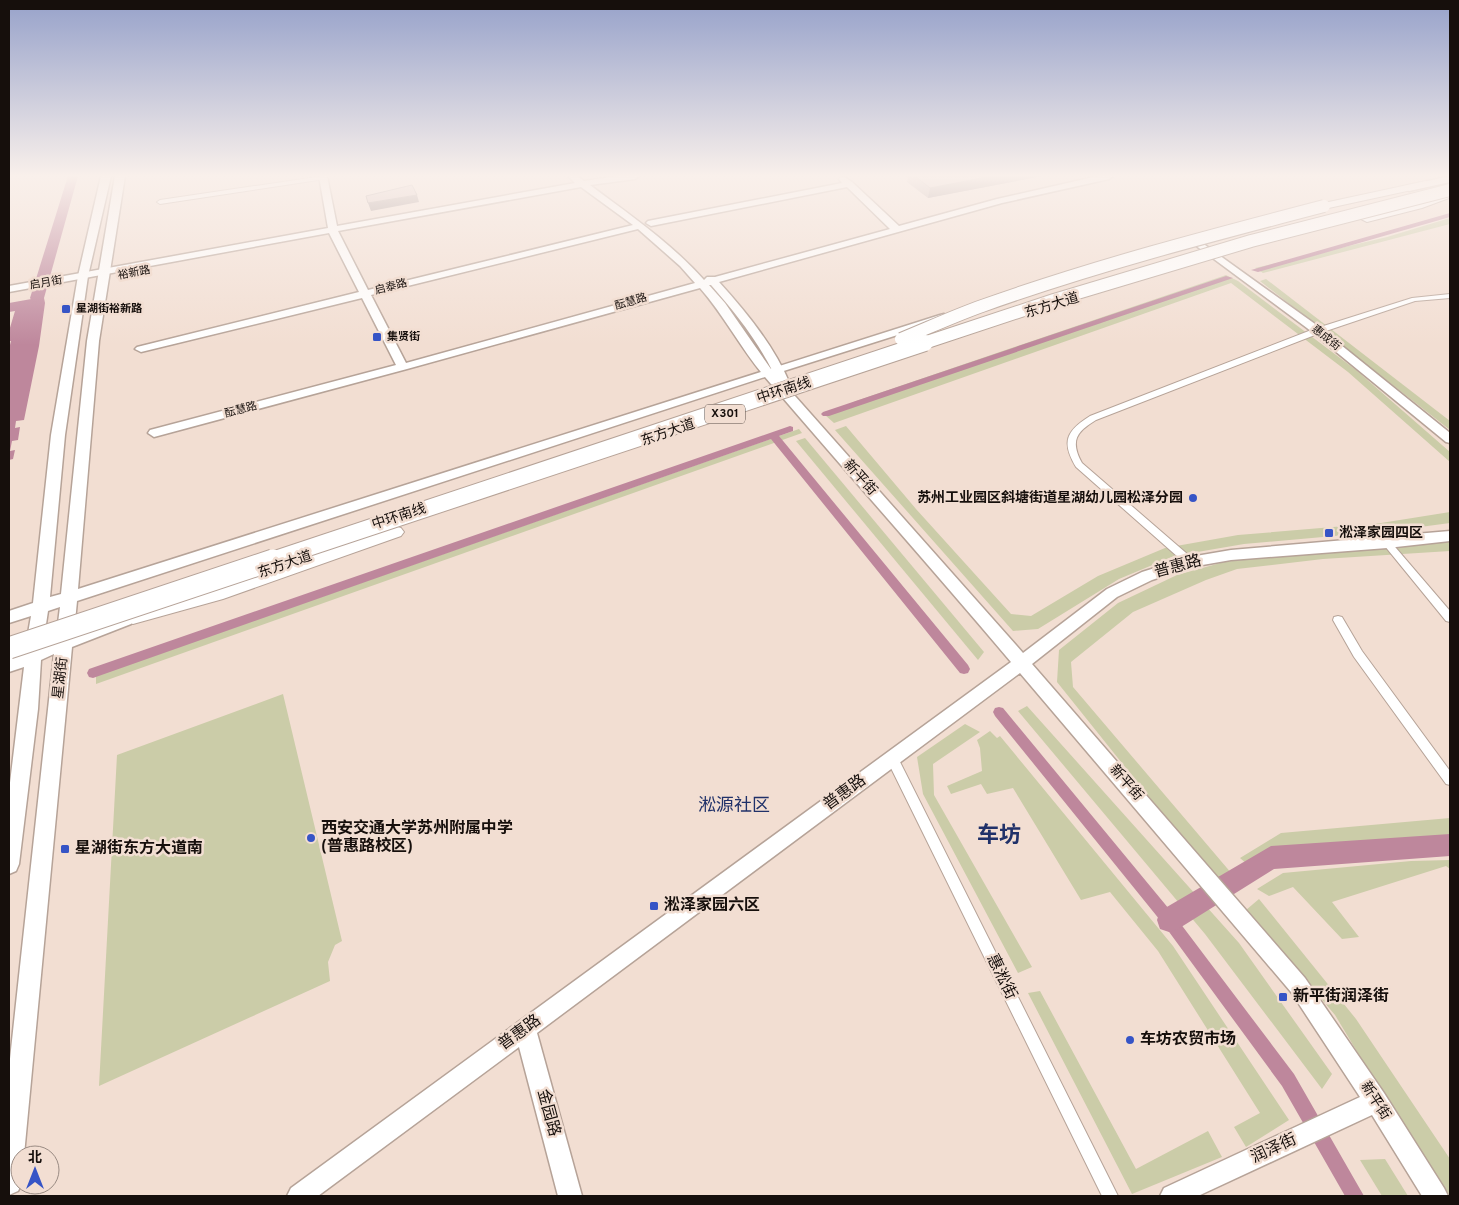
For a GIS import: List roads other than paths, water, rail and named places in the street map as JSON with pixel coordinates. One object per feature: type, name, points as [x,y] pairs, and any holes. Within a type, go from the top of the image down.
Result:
[{"type":"highway","points":[[901,339],[981,306],[1096,269],[1221,232]]},
{"type":"highway","name":"中环南线","points":[[9,635],[901,339],[1255,232]]},
{"type":"highway","name":"中环南线","points":[[9,648],[1054,300],[1282,232]]},
{"type":"highway","points":[[1054,300],[1164,276],[1238,253],[1317,232]]},
{"type":"highway","points":[[133,617],[216,594],[638,448],[739,405]]},
{"type":"main road","name":"星湖街","points":[[9,864],[30,709],[58,435],[82,280],[93,232]]},
{"type":"main road","name":"星湖街","points":[[9,1182],[70,596],[93,341],[112,232]]},
{"type":"main road","name":"东方大道","points":[[9,616],[910,327],[1236,232]]},
{"type":"main road","name":"东方大道","points":[[9,665],[133,617],[786,393],[1046,308],[1302,232]]},
{"type":"street","name":"裕新路","points":[[82,280],[327,232]]},
{"type":"street","points":[[334,232],[403,366]]},
{"type":"street","name":"启泰路","points":[[142,349],[614,232]]},
{"type":"street","name":"新平街","points":[[648,232],[701,283],[773,370]]},
{"type":"street","name":"新平街","points":[[663,232],[734,304],[786,393],[1168,832],[1298,985],[1376,1101],[1436,1196]]},
{"type":"street","name":"酝慧路","points":[[154,433],[889,232]]},
{"type":"street","name":"惠成街","points":[[1198,242],[1317,330],[1450,439]]},
{"type":"street","name":"启月街","points":[[10,291],[82,280]]},
{"type":"street","points":[[1190,562],[1079,465],[1072,451],[1071,444],[1074,431],[1093,418],[1317,330],[1414,299],[1450,296]]},
{"type":"street","name":"普惠路","points":[[299,1196],[1020,664],[1112,592],[1147,576],[1190,562],[1231,555],[1387,543],[1450,536]]},
{"type":"street","points":[[1387,543],[1450,618]]},
{"type":"street","points":[[1338,620],[1358,654],[1423,740],[1450,780]]},
{"type":"street","name":"惠淞街","points":[[892,758],[1110,1196]]},
{"type":"street","name":"金园路","points":[[526,1029],[570,1196]]},
{"type":"street","name":"润泽街","points":[[1172,1196],[1376,1101]]},
{"type":"waterway","points":[[37,298],[56,232]]},
{"type":"waterway","points":[[1255,270],[1389,232]]},
{"type":"waterway","points":[[826,414],[1229,278]]},
{"type":"waterway","points":[[93,673],[790,429]]},
{"type":"waterway","points":[[773,435],[964,669]]},
{"type":"waterway","points":[[999,712],[1169,920],[1288,1080],[1355,1196]]},
{"type":"waterway","points":[[1169,920],[1271,858],[1450,845]]},
{"type":"place","name":"星湖街裕新路","points":[[66,309]]},
{"type":"place","name":"集贤街","points":[[377,337]]},
{"type":"place","name":"苏州工业园区斜塘街道星湖幼儿园松泽分园","points":[[1193,498]]},
{"type":"place","name":"淞泽家园四区","points":[[1329,533]]},
{"type":"place","name":"西安交通大学苏州附属中学 (普惠路校区)","points":[[311,838]]},
{"type":"place","name":"星湖街东方大道南","points":[[65,849]]},
{"type":"place","name":"淞泽家园六区","points":[[654,906]]},
{"type":"place","name":"新平街润泽街","points":[[1283,997]]},
{"type":"place","name":"车坊农贸市场","points":[[1130,1040]]},
{"type":"district","name":"淞源社区","points":[[734,806]]},
{"type":"district","name":"车坊","points":[[999,836]]}]
